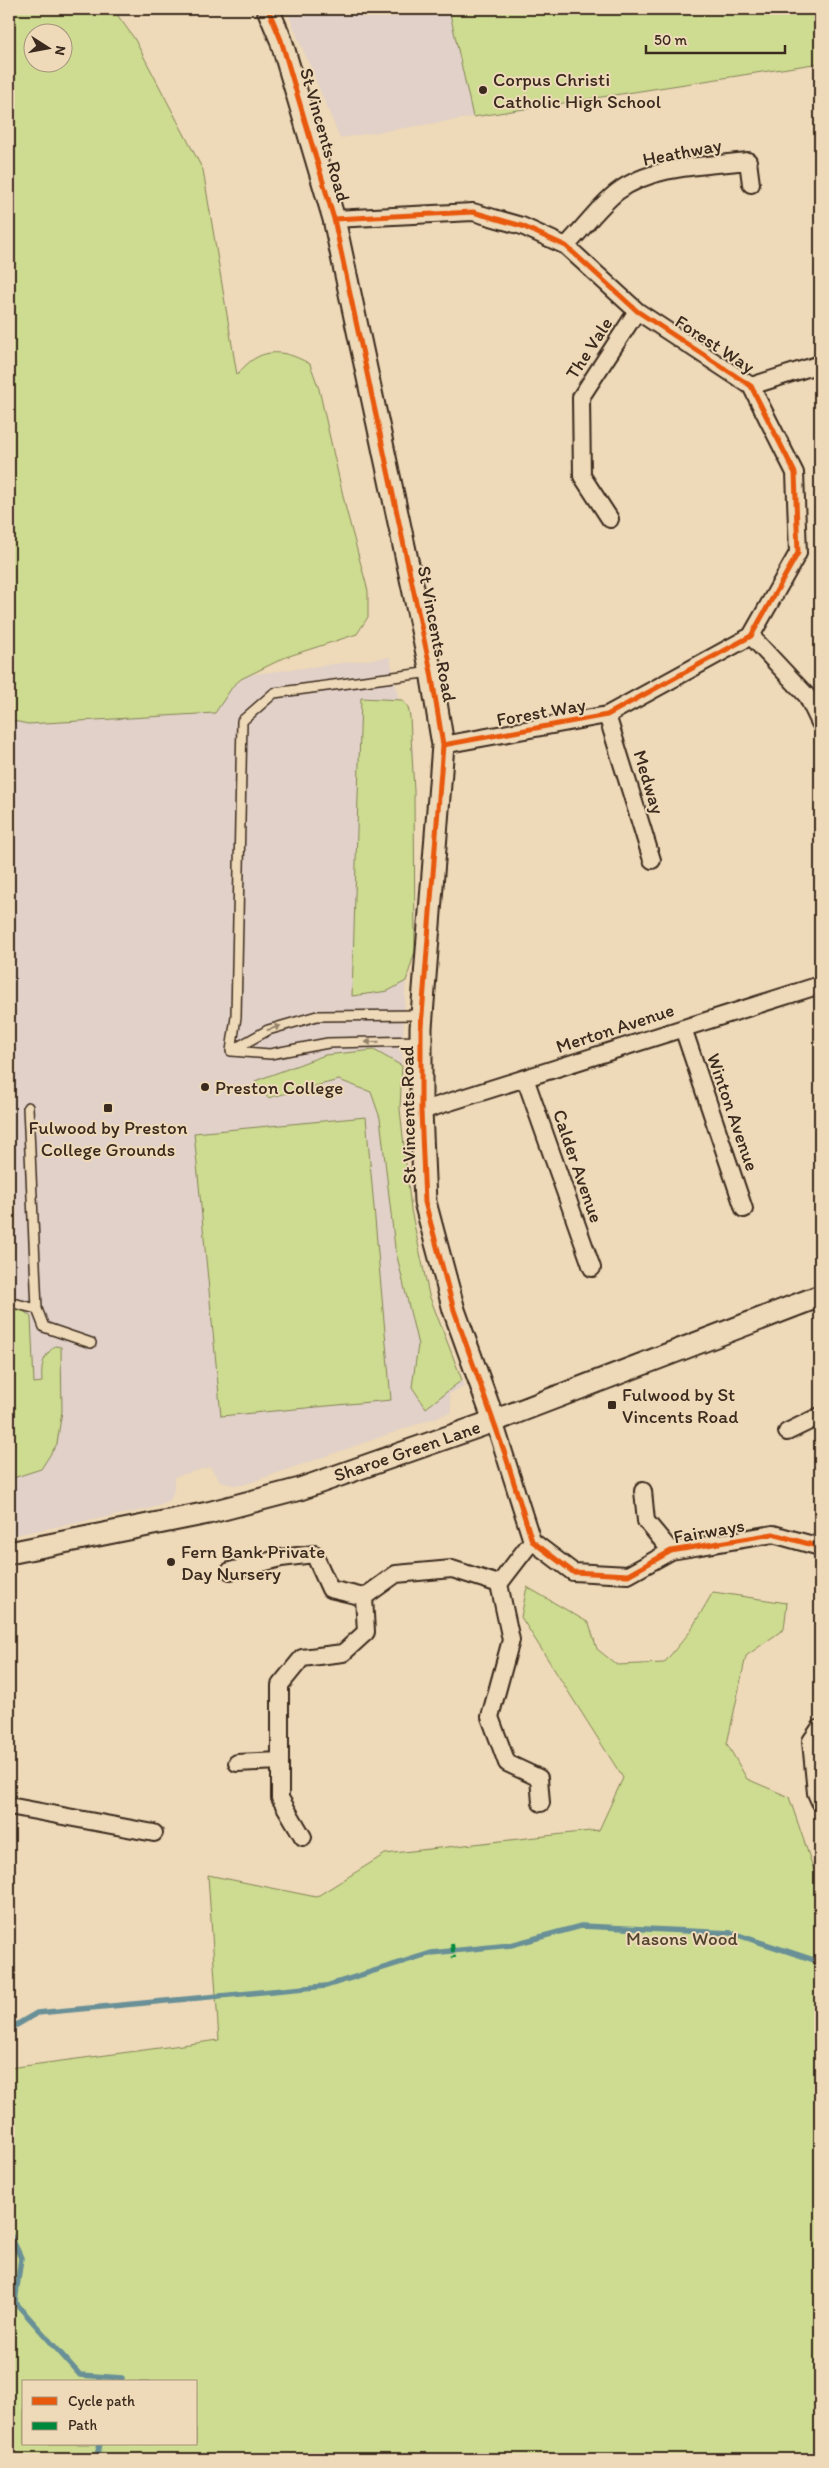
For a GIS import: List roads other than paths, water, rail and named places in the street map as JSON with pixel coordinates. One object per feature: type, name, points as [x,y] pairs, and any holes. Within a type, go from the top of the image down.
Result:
[{"type":"street","name":"St Vincents Road","points":[[268,9],[281,40],[334,219],[431,672],[442,745],[421,1041],[421,1110],[425,1202],[454,1310],[494,1421]]},
{"type":"street","name":"Heathway","points":[[566,246],[617,193],[643,178],[676,170],[748,161],[751,184]]},
{"type":"street","name":"Forest Way","points":[[334,219],[473,212],[522,226],[566,246],[637,311],[752,386],[795,474],[798,553],[751,636],[607,715],[442,745]]},
{"type":"street","name":"The Vale","points":[[610,519],[582,476],[581,397],[637,311]]},
{"type":"street","points":[[752,386],[820,364]]},
{"type":"street","points":[[751,636],[807,696],[820,723]]},
{"type":"street","name":"Medway","points":[[607,715],[652,860]]},
{"type":"street","name":"Merton Avenue","points":[[421,1110],[820,984]]},
{"type":"street","name":"Winton Avenue","points":[[683,1028],[744,1209]]},
{"type":"street","name":"Calder Avenue","points":[[526,1078],[592,1268]]},
{"type":"street","name":"Sharoe Green Lane","points":[[9,1553],[208,1513],[300,1489],[494,1421],[820,1296]]},
{"type":"street","points":[[787,1432],[820,1416]]},
{"type":"street","points":[[494,1421],[532,1541],[499,1584],[511,1640],[490,1717],[506,1763],[539,1778],[541,1802]]},
{"type":"street","name":"Fairways","points":[[643,1491],[646,1521],[671,1551]]},
{"type":"street","name":"Fairways","points":[[532,1541],[573,1572],[628,1575],[671,1551],[773,1534],[820,1547]]},
{"type":"street","points":[[230,1571],[281,1558],[314,1554],[330,1589],[364,1597],[396,1574],[452,1569],[499,1584]]},
{"type":"street","points":[[303,1837],[280,1798],[280,1685],[302,1658],[343,1653],[366,1632],[364,1597]]},
{"type":"street","points":[[820,1728],[812,1741],[816,1793],[820,1802]]},
{"type":"street","points":[[237,1762],[280,1761]]},
{"type":"street","points":[[9,1806],[154,1833]]},
{"type":"lane","points":[[231,1051],[236,1017],[242,721],[274,693],[431,672]]},
{"type":"lane","points":[[231,1051],[268,1030],[318,1016],[422,1015]]},
{"type":"lane","points":[[231,1051],[270,1054],[328,1043],[421,1041]]},
{"type":"lane","points":[[28,1107],[37,1309],[44,1328],[91,1343]]},
{"type":"lane","points":[[9,1302],[37,1309]]},
{"type":"waterway","points":[[9,2026],[13,2027],[37,2013],[326,1986],[431,1953],[511,1945],[581,1926],[732,1933],[820,1962]]},
{"type":"waterway","points":[[9,2232],[21,2258],[15,2302],[80,2375],[122,2378],[122,2380]]},
{"type":"waterway","points":[[96,2459],[99,2446]]},
{"type":"place","name":"Corpus Christi Catholic High School","points":[[483,90]]},
{"type":"place","name":"Preston College","points":[[205,1087]]},
{"type":"place","name":"Fulwood by Preston College Grounds","points":[[108,1108]]},
{"type":"place","name":"Fulwood by St Vincents Road","points":[[612,1405]]},
{"type":"place","name":"Fern Bank Private Day Nursery","points":[[171,1562]]},
{"type":"park label","name":"Masons Wood","points":[[682,1938]]}]
